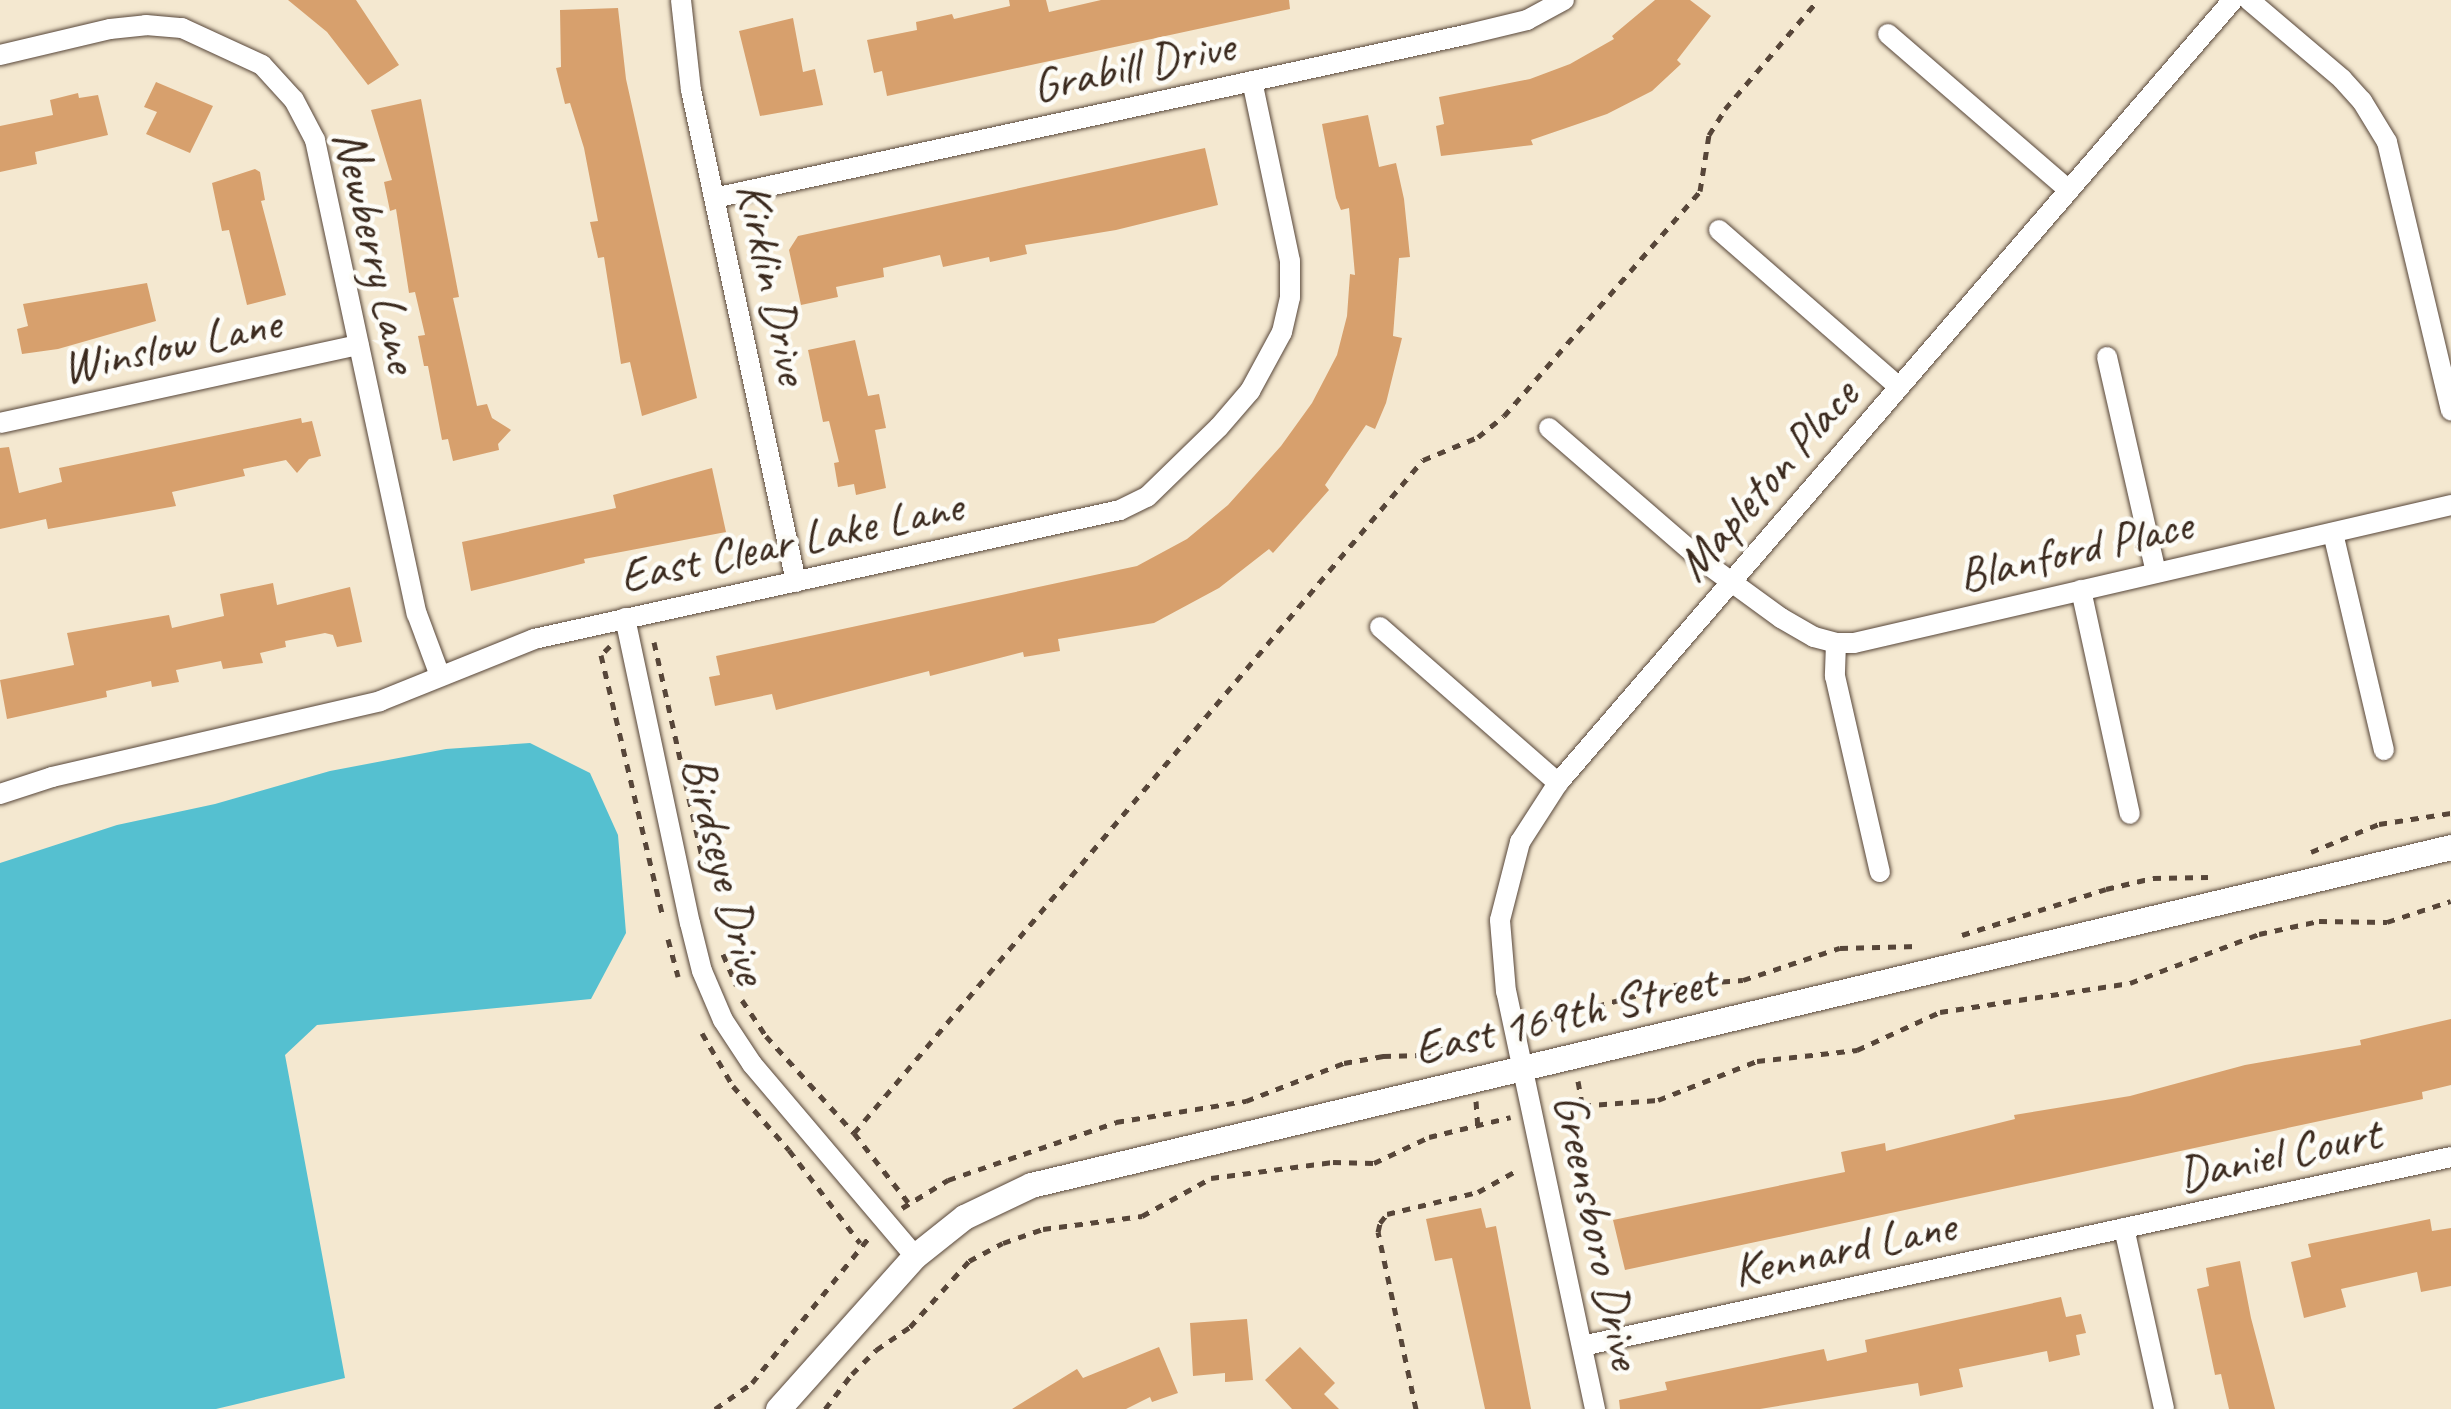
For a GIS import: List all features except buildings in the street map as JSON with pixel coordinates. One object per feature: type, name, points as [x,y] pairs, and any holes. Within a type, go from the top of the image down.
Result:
[{"type":"street","name":"Kirklin Drive","points":[[681,0],[688,72],[796,582]]},
{"type":"street","name":"Grabill Drive","points":[[714,198],[1527,20],[1564,0]]},
{"type":"street","name":"Mapleton Place","points":[[1523,1069],[1506,992],[1500,920],[1520,842],[1558,783],[2233,0]]},
{"type":"street","points":[[2249,0],[2342,79],[2362,101],[2386,142],[2451,410]]},
{"type":"street","name":"Newberry Lane","points":[[0,55],[146,25],[182,28],[262,64],[294,100],[315,140],[417,614],[440,676]]},
{"type":"street","points":[[1888,34],[2069,190]]},
{"type":"street","name":"East Clear Lake Lane","points":[[0,794],[52,777],[380,702],[534,639],[1120,510],[1166,482],[1219,428],[1268,363],[1282,332],[1290,297],[1284,225],[1252,81]]},
{"type":"street","points":[[1719,230],[1899,387]]},
{"type":"street","name":"Winslow Lane","points":[[0,423],[359,346]]},
{"type":"street","points":[[2107,357],[2156,572]]},
{"type":"street","points":[[1548,428],[1732,582],[1814,637],[1836,643],[1834,676],[1880,872]]},
{"type":"street","name":"Blanford Place","points":[[1836,643],[2451,506]]},
{"type":"street","points":[[2334,533],[2384,750]]},
{"type":"street","points":[[2081,590],[2130,814]]},
{"type":"street","name":"Birdseye Drive","points":[[625,618],[690,924],[702,971],[723,1020],[752,1064],[915,1256]]},
{"type":"street","points":[[1380,626],[1558,783]]},
{"type":"street","name":"East 169th Street","points":[[778,1409],[915,1256],[964,1217],[1031,1185],[2451,846]]},
{"type":"street","name":"Greensboro Drive","points":[[1523,1069],[1595,1409]]},
{"type":"street","name":"Daniel Court","points":[[2124,1228],[2451,1157]]},
{"type":"street","points":[[2124,1228],[2164,1409]]},
{"type":"street","name":"Kennard Lane","points":[[1582,1346],[2124,1228]]},
{"type":"path","points":[[854,1133],[1423,460],[1478,437],[1504,416],[1700,191],[1709,134],[1725,109],[1818,0]]},
{"type":"path","points":[[602,655],[608,647],[630,642],[650,639],[658,645],[708,885]]},
{"type":"path","points":[[825,1409],[852,1374],[910,1327],[969,1262],[1004,1243],[1043,1229],[1124,1222],[1173,1202],[1212,1178],[1230,1174],[1333,1162],[1374,1163],[1429,1137],[1532,1111],[1582,1103],[1658,1100],[1757,1061],[1857,1050],[1940,1012],[2130,984],[2259,934],[2319,921],[2387,922],[2451,900]]},
{"type":"path","points":[[721,949],[742,1001],[766,1036],[854,1133],[908,1202]]},
{"type":"path","points":[[1416,1409],[1378,1232],[1380,1223],[1387,1214],[1478,1192],[1514,1172]]},
{"type":"water","points":[[530,743],[590,773],[618,835],[626,933],[591,999],[317,1025],[285,1055],[345,1378],[216,1409],[0,1409],[0,863],[117,825],[215,804],[330,771],[446,749]]}]
